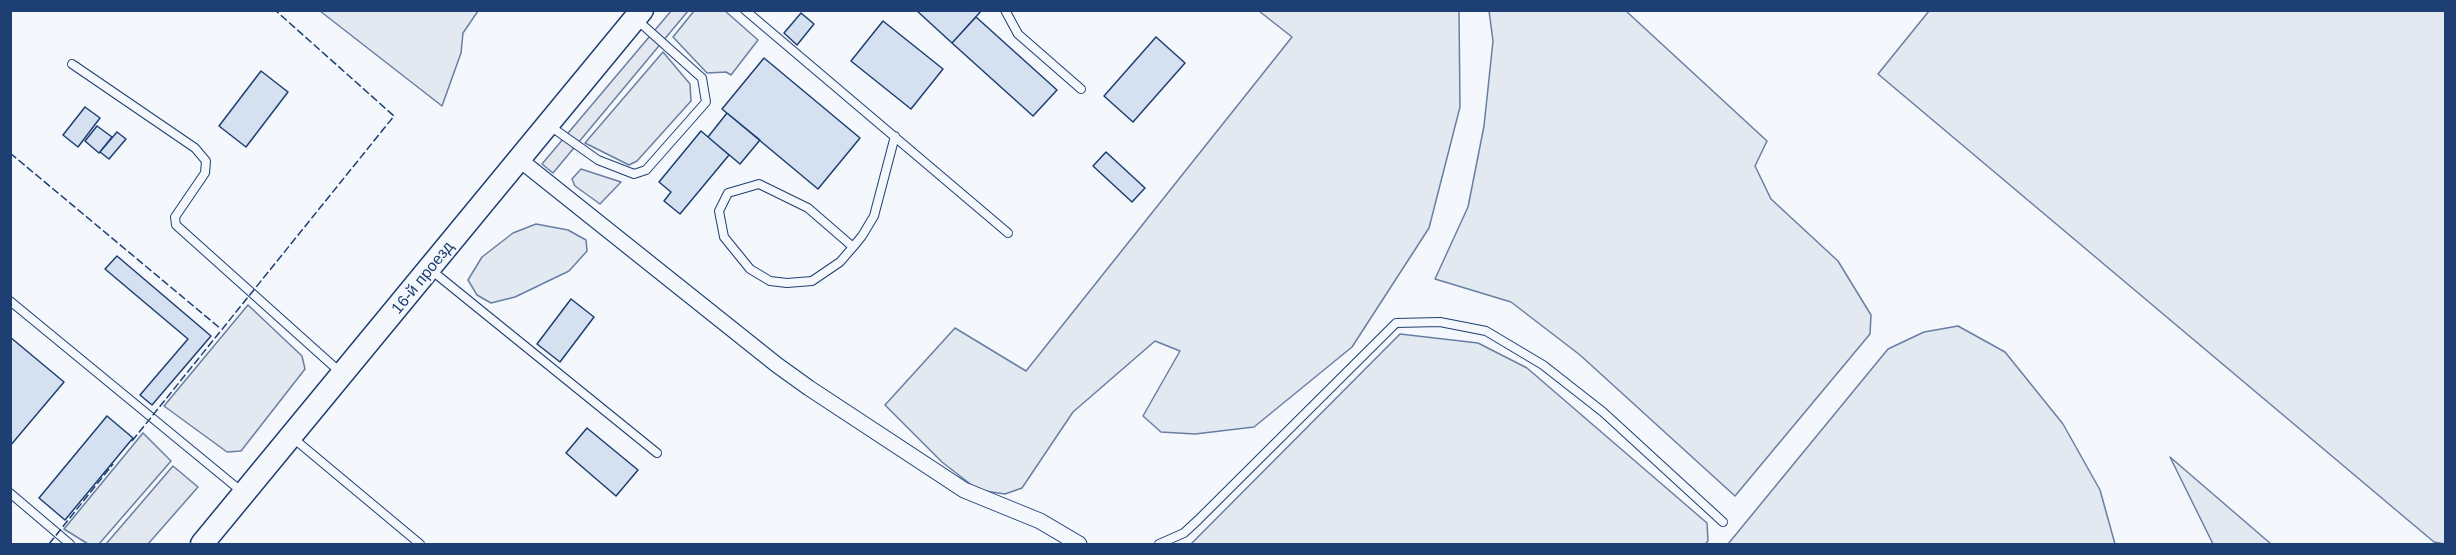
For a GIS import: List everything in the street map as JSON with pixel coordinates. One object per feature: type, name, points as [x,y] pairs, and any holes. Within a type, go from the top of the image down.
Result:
[{"type":"street","name":"16-й проезд","points":[[202,544],[639,14]]},
{"type":"street","points":[[520,160],[809,388],[964,490],[1040,521],[1079,544]]},
{"type":"lane","points":[[745,10],[1008,232]]},
{"type":"lane","points":[[1005,10],[1018,34],[1081,89]]},
{"type":"lane","points":[[549,125],[598,160],[634,174],[646,170],[706,102],[702,78],[639,14]]},
{"type":"lane","points":[[72,64],[195,148],[206,161],[205,173],[175,217],[176,225],[343,375]]},
{"type":"lane","points":[[853,247],[808,208],[759,184],[728,193],[719,211],[724,237],[750,269],[770,281],[787,283],[812,281],[840,262],[853,247],[862,236],[874,216],[895,136]]},
{"type":"lane","points":[[430,269],[657,453]]},
{"type":"lane","points":[[10,301],[245,494]]},
{"type":"lane","points":[[1159,544],[1184,533],[1198,520],[1396,322],[1440,322],[1486,332],[1543,365],[1603,412],[1723,522]]},
{"type":"lane","points":[[292,437],[420,544]]},
{"type":"lane","points":[[10,494],[70,544]]},
{"type":"shaded area","points":[[724,10],[758,40],[731,75],[726,72],[707,73],[673,37],[694,11]]},
{"type":"shaded area","points":[[320,11],[478,11],[463,33],[461,53],[442,106]]},
{"type":"shaded area","points":[[671,11],[688,11],[553,173],[542,164]]},
{"type":"shaded area","points":[[1259,11],[1459,11],[1460,107],[1429,228],[1352,347],[1254,427],[1195,434],[1161,432],[1143,416],[1180,351],[1155,341],[1073,412],[1022,488],[1005,494],[978,490],[942,462],[885,405],[955,328],[1026,371],[1292,37]]},
{"type":"shaded area","points":[[1489,11],[1626,11],[1767,141],[1755,166],[1771,199],[1838,261],[1871,315],[1870,334],[1735,496],[1580,355],[1511,302],[1435,279],[1468,207],[1484,126],[1493,41]]},
{"type":"shaded area","points":[[1929,11],[2445,11],[2445,544],[2434,542],[1878,74]]},
{"type":"shaded area","points":[[663,52],[690,84],[691,101],[637,161],[629,165],[585,143]]},
{"type":"shaded area","points":[[581,169],[621,182],[600,204],[575,186],[572,179]]},
{"type":"shaded area","points":[[536,224],[568,230],[586,240],[587,251],[569,271],[515,297],[491,303],[477,295],[468,280],[482,257],[513,233]]},
{"type":"shaded area","points":[[248,305],[302,356],[305,369],[241,451],[227,452],[164,406]]},
{"type":"shaded area","points":[[1958,326],[2005,352],[2063,424],[2100,490],[2115,544],[1728,544],[1888,349],[1924,332]]},
{"type":"shaded area","points":[[1400,334],[1478,343],[1527,368],[1707,523],[1708,541],[1705,544],[1191,544]]},
{"type":"shaded area","points":[[143,433],[171,461],[99,544],[88,544],[64,529]]},
{"type":"shaded area","points":[[2170,457],[2271,544],[2213,544]]},
{"type":"shaded area","points":[[173,466],[198,487],[148,544],[106,544]]},
{"type":"building","points":[[916,10],[982,10],[952,43]]},
{"type":"building","points":[[801,13],[814,24],[797,45],[784,33]]},
{"type":"building","points":[[976,17],[1057,90],[1033,116],[952,43]]},
{"type":"building","points":[[883,21],[943,69],[911,109],[851,61]]},
{"type":"building","points":[[1156,37],[1185,63],[1133,122],[1104,96]]},
{"type":"building","points":[[764,58],[860,138],[818,189],[722,109]]},
{"type":"building","points":[[261,71],[288,92],[246,147],[219,126]]},
{"type":"building","points":[[85,107],[100,118],[78,147],[63,135]]},
{"type":"building","points":[[727,113],[760,140],[740,164],[708,137]]},
{"type":"building","points":[[97,126],[112,137],[99,153],[85,141]]},
{"type":"building","points":[[701,131],[729,155],[680,214],[664,201],[671,192],[659,182]]},
{"type":"building","points":[[117,132],[126,139],[109,159],[100,152]]},
{"type":"building","points":[[1106,152],[1145,188],[1132,202],[1093,166]]},
{"type":"building","points":[[117,256],[211,336],[152,405],[140,395],[188,339],[105,269]]},
{"type":"building","points":[[571,299],[594,317],[560,362],[537,344]]},
{"type":"building","points":[[10,337],[64,382],[10,446]]},
{"type":"building","points":[[107,416],[133,438],[65,520],[39,498]]},
{"type":"building","points":[[587,428],[638,470],[616,496],[566,453]]},
{"type":"fence","points":[[132,441],[394,116],[275,10]]},
{"type":"fence","points":[[10,153],[221,329]]},
{"type":"fence","points":[[49,544],[113,464]]}]
